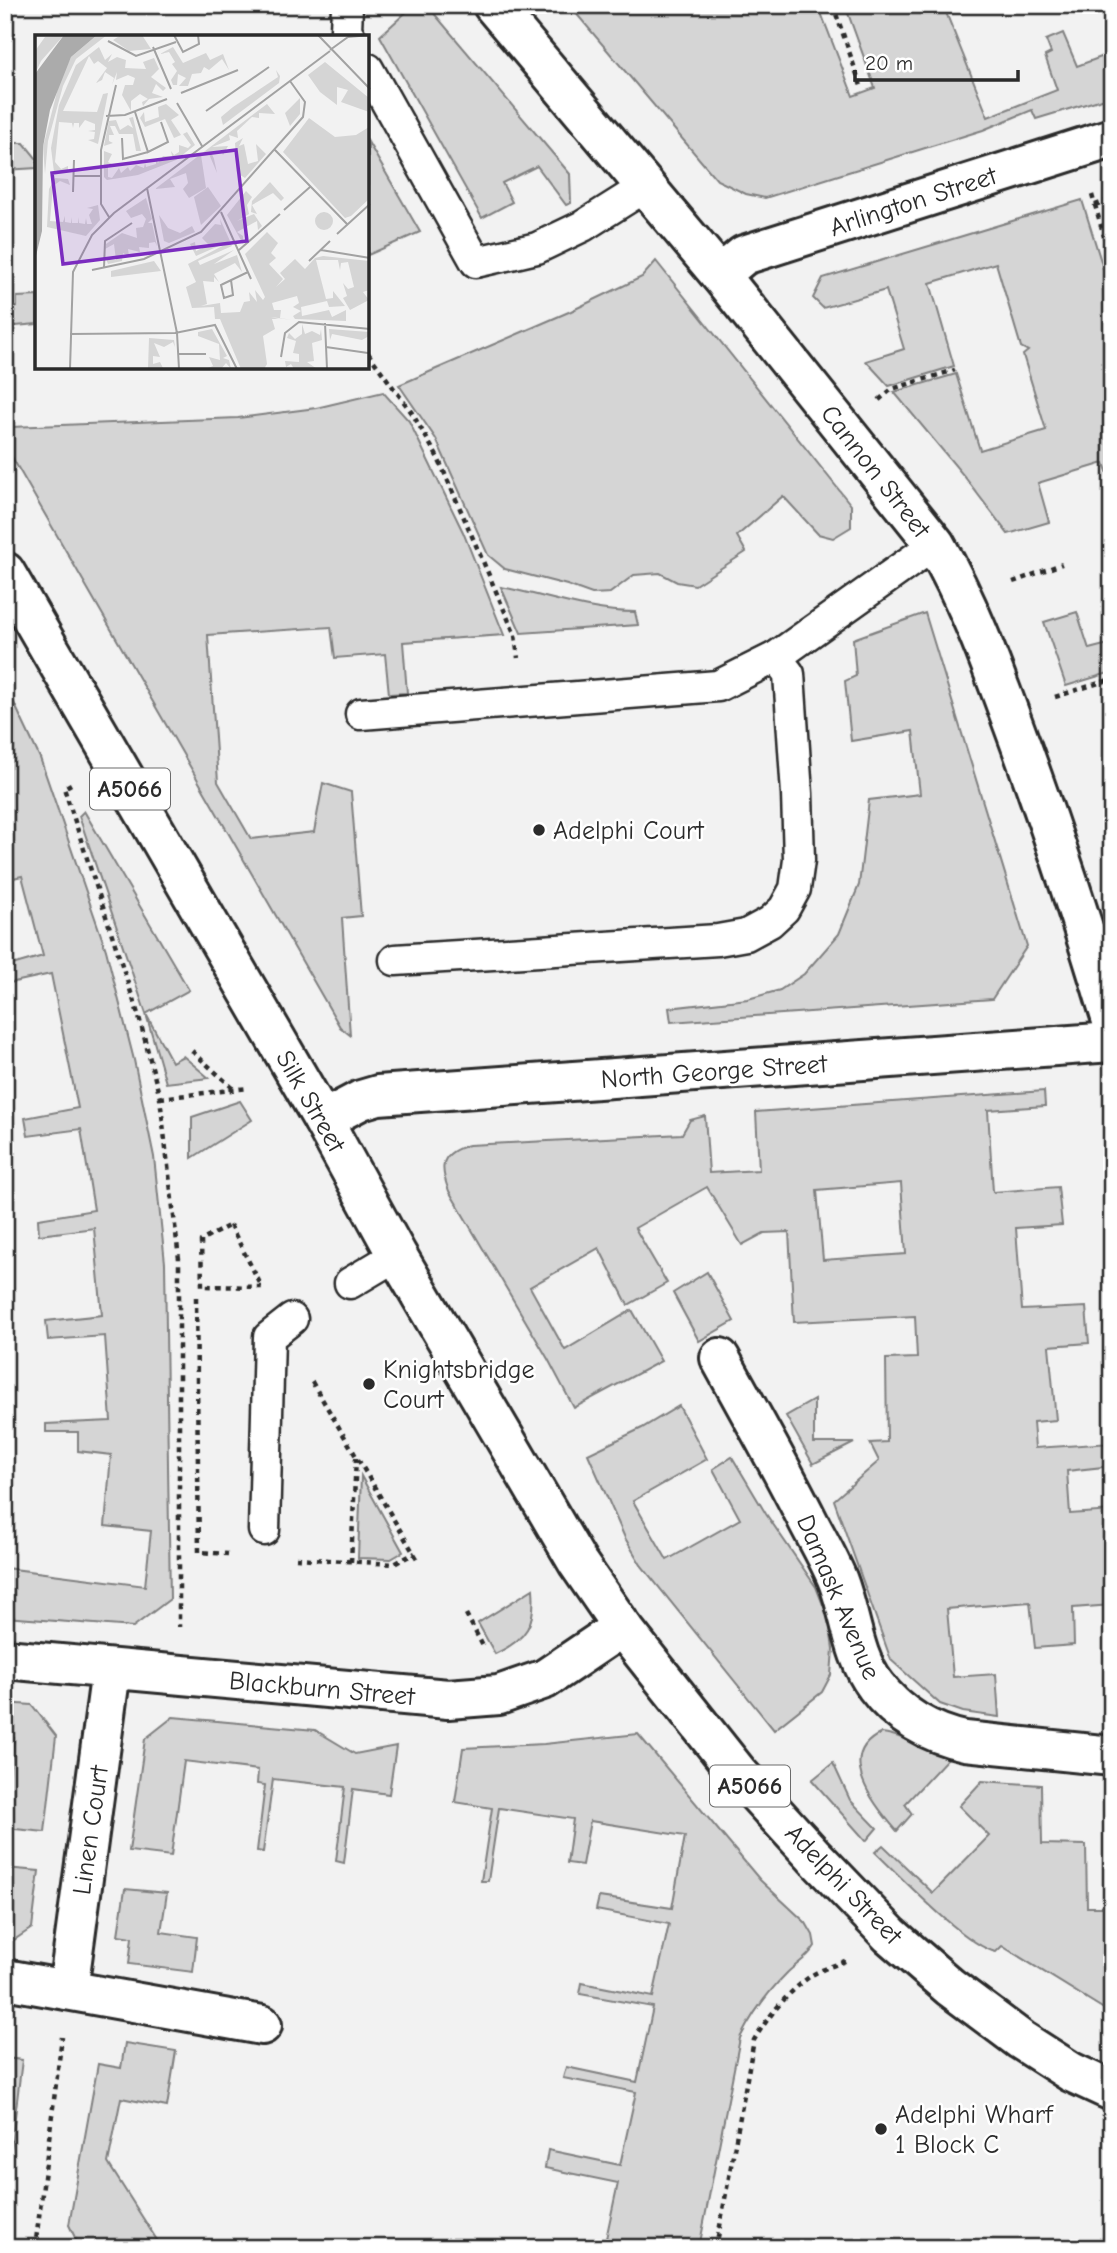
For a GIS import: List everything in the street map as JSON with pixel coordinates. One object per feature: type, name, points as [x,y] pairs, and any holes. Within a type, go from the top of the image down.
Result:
[{"type":"street","name":"Cannon Street","points":[[493,5],[720,275],[934,544],[956,582],[981,635],[1027,761],[1112,1021]]},
{"type":"street","name":"Arlington Street","points":[[720,275],[744,255],[1112,138]]},
{"type":"street","name":"Silk Street","points":[[5,572],[323,1121],[397,1255],[579,1563],[622,1627]]},
{"type":"street","name":"North George Street","points":[[323,1121],[354,1103],[377,1095],[1112,1042]]},
{"type":"street","name":"Damask Avenue","points":[[720,1358],[795,1495],[837,1580],[864,1668],[877,1688],[898,1709],[921,1726],[944,1737],[1112,1756]]},
{"type":"street","name":"Blackburn Street","points":[[5,1659],[448,1699],[499,1695],[545,1679],[622,1627]]},
{"type":"street","name":"Adelphi Street","points":[[622,1627],[738,1773],[890,1934],[950,1987],[1021,2040],[1071,2072],[1112,2091]]},
{"type":"street","name":"Linen Court","points":[[68,1990],[111,1670]]},
{"type":"street","points":[[5,1979],[261,2025]]},
{"type":"lane","points":[[348,5],[346,30],[349,35]]},
{"type":"lane","points":[[369,71],[476,262],[537,248],[583,226],[645,187]]},
{"type":"lane","points":[[361,714],[718,686],[776,657],[934,544]]},
{"type":"lane","points":[[395,960],[718,940],[746,935],[770,922],[784,909],[795,889],[799,860],[789,674],[776,657]]},
{"type":"lane","points":[[350,1283],[397,1255]]},
{"type":"lane","points":[[264,1530],[269,1337],[292,1319]]},
{"type":"path","points":[[832,5],[861,86]]},
{"type":"path","points":[[1089,188],[1112,263]]},
{"type":"path","points":[[1094,205],[1112,200]]},
{"type":"path","points":[[369,353],[412,413],[438,458],[515,635],[524,701]]},
{"type":"path","points":[[877,401],[892,388],[955,370]]},
{"type":"path","points":[[1013,582],[1062,564]]},
{"type":"path","points":[[1055,697],[1112,679]]},
{"type":"path","points":[[78,780],[64,788],[139,1017],[160,1098],[179,1259],[180,1606],[177,1643],[167,1675]]},
{"type":"path","points":[[192,1051],[234,1090]]},
{"type":"path","points":[[160,1098],[258,1087]]},
{"type":"path","points":[[230,1225],[262,1287],[202,1286],[201,1241],[230,1225]]},
{"type":"path","points":[[309,1377],[419,1562]]},
{"type":"path","points":[[351,1562],[356,1455]]},
{"type":"path","points":[[466,1614],[487,1654]]},
{"type":"path","points":[[716,2248],[754,2040],[768,2016],[814,1975],[847,1960],[890,1934]]},
{"type":"path","points":[[34,2248],[68,1990]]},
{"type":"shaded area","points":[[414,5],[427,5],[570,174],[571,203],[566,205],[537,166],[502,183],[512,202],[482,218],[380,36]]},
{"type":"shaded area","points":[[569,5],[818,5],[853,96],[875,88],[845,5],[943,5],[988,117],[1057,90],[1045,56],[1051,53],[1046,40],[1063,33],[1077,66],[1112,53],[1112,96],[1036,119],[1032,110],[983,130],[765,198],[746,194],[717,180]]},
{"type":"shaded area","points":[[5,122],[9,143],[24,143],[35,157],[35,168],[5,170]]},
{"type":"shaded area","points":[[369,144],[420,232],[369,255]]},
{"type":"shaded area","points":[[1082,200],[1112,297],[1112,486],[1104,463],[1038,483],[1049,522],[1008,534],[894,392],[956,374],[980,450],[1046,430],[1023,355],[1028,351],[1021,347],[996,263],[930,283],[954,366],[889,386],[866,361],[904,349],[886,290],[823,308],[813,298],[823,278]]},
{"type":"shaded area","points":[[656,261],[851,505],[851,527],[833,538],[818,534],[783,496],[737,536],[746,552],[695,585],[677,582],[660,573],[634,575],[610,593],[592,594],[505,569],[488,555],[436,439],[399,385],[571,311],[642,277]]},
{"type":"shaded area","points":[[35,296],[35,324],[5,327],[5,308],[17,307],[17,297]]},
{"type":"shaded area","points":[[5,376],[11,427],[238,418],[316,408],[383,392],[409,421],[463,532],[504,635],[403,642],[407,693],[389,694],[385,654],[335,658],[331,627],[208,635],[218,782],[251,839],[314,832],[323,783],[351,792],[361,916],[342,918],[350,1035],[340,1027],[5,445]]},
{"type":"shaded area","points":[[501,587],[583,606],[635,612],[638,625],[521,633]]},
{"type":"shaded area","points":[[1077,612],[1089,649],[1112,643],[1112,672],[1066,686],[1044,622]]},
{"type":"shaded area","points":[[925,613],[1027,946],[992,999],[671,1022],[669,1008],[748,999],[780,990],[804,974],[839,934],[859,885],[869,800],[920,794],[913,731],[851,741],[845,681],[856,676],[853,639]]},
{"type":"shaded area","points":[[5,684],[40,758],[106,950],[134,1060],[154,1157],[165,1263],[170,1599],[133,1627],[5,1617],[5,1568],[145,1586],[151,1531],[105,1526],[111,1455],[78,1451],[78,1432],[46,1432],[46,1424],[111,1421],[105,1336],[48,1340],[46,1321],[102,1315],[94,1228],[39,1235],[38,1219],[94,1210],[81,1129],[28,1136],[25,1118],[78,1108],[51,974],[5,984],[5,967],[43,956],[22,876],[5,880],[5,855],[9,853],[5,843]]},
{"type":"shaded area","points":[[84,811],[189,990],[146,1014],[79,816]]},
{"type":"shaded area","points":[[146,1014],[172,1062],[183,1056],[209,1078],[166,1083]]},
{"type":"shaded area","points":[[1044,1091],[1045,1106],[988,1110],[993,1192],[1058,1187],[1062,1225],[1016,1228],[1022,1310],[1086,1307],[1089,1343],[1049,1346],[1056,1420],[1033,1422],[1035,1448],[1112,1443],[1112,1466],[1067,1471],[1070,1514],[1112,1511],[1112,1514],[1105,1515],[1108,1540],[1112,1540],[1112,1605],[1073,1608],[1074,1645],[1035,1648],[1030,1602],[947,1609],[953,1677],[996,1674],[999,1717],[963,1712],[940,1704],[891,1660],[834,1500],[879,1461],[870,1443],[887,1442],[886,1359],[917,1358],[915,1316],[794,1322],[789,1232],[764,1233],[742,1245],[707,1187],[635,1228],[667,1283],[628,1305],[599,1248],[530,1287],[565,1350],[632,1310],[661,1361],[574,1408],[449,1191],[444,1174],[447,1156],[469,1145],[682,1134],[690,1120],[705,1116],[709,1173],[759,1170],[756,1112]],"holes":[[[901,1183],[906,1254],[823,1260],[817,1190]]]},
{"type":"shaded area","points":[[240,1101],[252,1120],[192,1158],[192,1117]]},
{"type":"shaded area","points":[[707,1272],[734,1321],[699,1341],[673,1293]]},
{"type":"shaded area","points":[[814,1400],[814,1443],[854,1443],[813,1464],[786,1416]]},
{"type":"shaded area","points":[[679,1406],[707,1459],[633,1501],[667,1560],[740,1519],[713,1469],[732,1457],[766,1514],[816,1587],[829,1620],[833,1649],[831,1675],[822,1692],[774,1730],[641,1565],[625,1538],[588,1454],[642,1428]]},
{"type":"shaded area","points":[[361,1476],[403,1552],[391,1559],[358,1558]]},
{"type":"shaded area","points":[[533,1589],[533,1612],[527,1629],[515,1642],[495,1654],[478,1623]]},
{"type":"shaded area","points":[[5,1703],[32,1705],[56,1736],[45,1832],[5,1828],[5,1803],[14,1738],[5,1737]]},
{"type":"shaded area","points":[[173,1717],[315,1730],[355,1754],[396,1746],[389,1794],[353,1789],[344,1863],[336,1861],[345,1787],[273,1779],[263,1852],[257,1851],[265,1785],[257,1784],[258,1770],[184,1761],[171,1856],[129,1851],[145,1739]]},
{"type":"shaded area","points":[[882,1733],[899,1737],[948,1758],[905,1804],[912,1814],[897,1831],[869,1794],[860,1766],[861,1754],[868,1742]]},
{"type":"shaded area","points":[[638,1734],[760,1880],[806,1923],[813,1935],[815,1946],[767,1996],[740,2038],[699,2248],[604,2248],[618,2183],[545,2168],[548,2150],[620,2165],[636,2092],[563,2078],[566,2067],[637,2082],[653,2007],[580,1994],[582,1983],[653,1997],[669,1924],[596,1910],[599,1897],[672,1908],[685,1836],[590,1821],[582,1865],[567,1863],[573,1819],[499,1808],[488,1881],[481,1881],[492,1808],[455,1802],[463,1748],[544,1744]]},
{"type":"shaded area","points":[[833,1763],[850,1800],[877,1828],[866,1841],[812,1780]]},
{"type":"shaded area","points":[[982,1781],[1041,1785],[1042,1844],[1086,1845],[1087,1907],[1112,1907],[1112,2014],[1002,1946],[996,1952],[968,1937],[934,1909],[875,1852],[883,1845],[933,1893],[989,1836],[959,1806]]},
{"type":"shaded area","points":[[5,1868],[39,1871],[32,1928],[8,1944],[5,1944]]},
{"type":"shaded area","points":[[125,1889],[167,1893],[161,1932],[197,1937],[193,1972],[129,1964],[132,1937],[118,1935]]},
{"type":"shaded area","points":[[125,2043],[176,2051],[167,2107],[121,2098],[108,2163],[162,2248],[80,2248],[69,2225],[98,2064],[121,2068]]},
{"type":"shaded area","points":[[5,2058],[22,2060],[5,2198]]},
{"type":"place","name":"Adelphi Court","points":[[539,830]]},
{"type":"place","name":"Knightsbridge Court","points":[[369,1384]]},
{"type":"place","name":"Adelphi Wharf 1 Block C","points":[[881,2129]]}]
